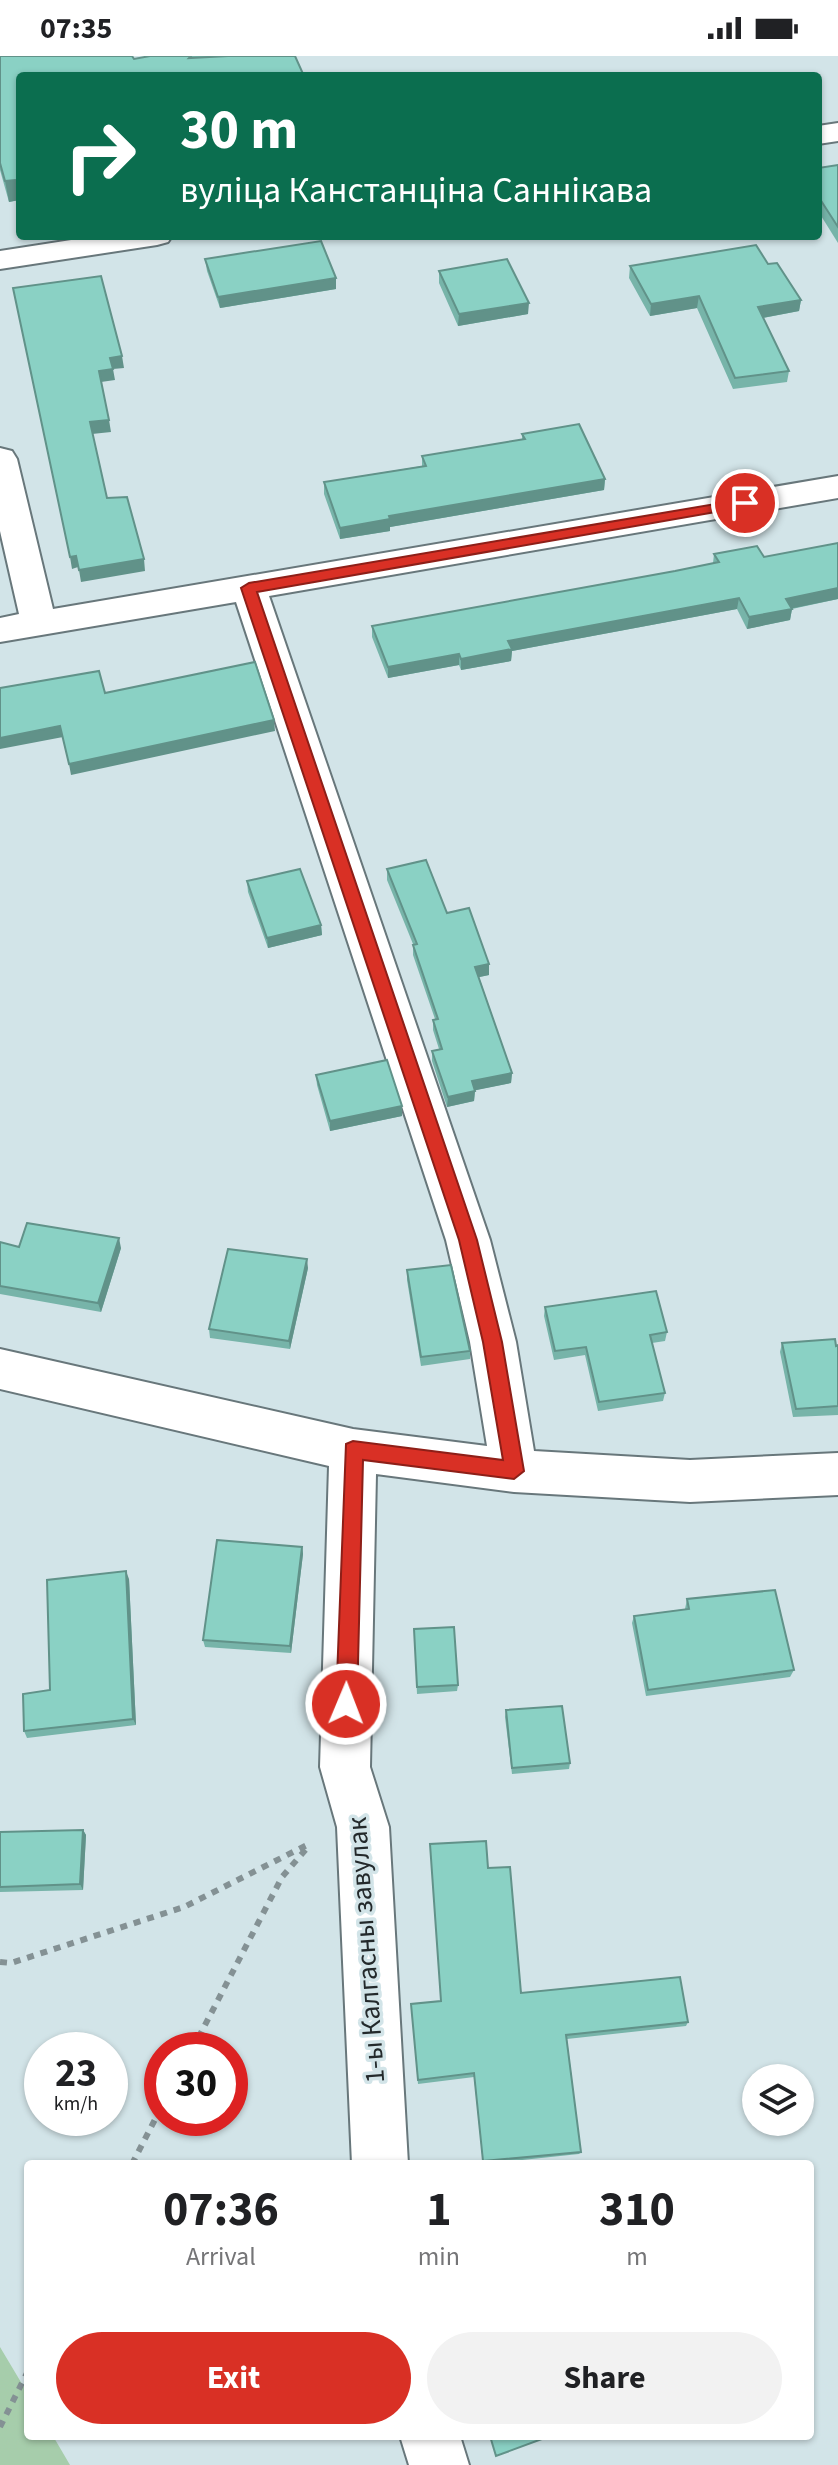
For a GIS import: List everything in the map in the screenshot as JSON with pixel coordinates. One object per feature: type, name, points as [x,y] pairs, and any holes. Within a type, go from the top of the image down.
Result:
[{"type":"street","points":[[0,260],[131,240]]},
{"type":"street","points":[[0,459],[39,623]]},
{"type":"street","points":[[0,630],[838,487]]},
{"type":"street","points":[[249,588],[468,1240],[493,1342],[514,1471]]},
{"type":"street","points":[[0,1369],[353,1450],[514,1471],[690,1481],[838,1474]]},
{"type":"street","name":"1-ы Калгасны завулак","points":[[353,1450],[345,1767],[363,1827],[380,2160]]},
{"type":"street","points":[[431,2440],[439,2465]]},
{"type":"path","points":[[201,2032],[282,1877],[311,1843],[345,1767]]},
{"type":"path","name":"1-ы Калгасны завулак","points":[[0,1962],[11,1963],[56,1950],[184,1907],[311,1843]]},
{"type":"path","points":[[134,2160],[146,2136]]},
{"type":"path","points":[[0,2427],[24,2379]]},
{"type":"green space","points":[[0,2347],[24,2387],[24,2440],[55,2440],[70,2465],[0,2465]]},
{"type":"building","points":[[0,56],[132,56],[134,59],[150,56],[295,56],[302,72],[16,72],[16,184],[15,180],[5,181],[0,163]]},
{"type":"building","points":[[838,165],[838,227],[822,202],[822,167]]},
{"type":"building","points":[[321,241],[336,278],[218,297],[205,259]]},
{"type":"building","points":[[756,245],[768,264],[777,263],[801,300],[758,307],[789,371],[735,378],[699,296],[651,304],[630,266]]},
{"type":"building","points":[[507,259],[529,303],[459,314],[439,271]]},
{"type":"building","points":[[101,276],[122,356],[110,358],[113,369],[99,371],[109,420],[90,422],[107,498],[127,497],[144,559],[79,570],[76,556],[70,557],[13,288]]},
{"type":"building","points":[[579,424],[605,479],[389,516],[390,519],[340,528],[324,482],[426,466],[422,456],[525,439],[522,434]]},
{"type":"building","points":[[838,543],[838,588],[786,599],[792,609],[749,617],[739,598],[508,641],[512,649],[461,659],[459,654],[388,667],[372,626],[719,562],[714,554],[757,546],[764,557]]},
{"type":"building","points":[[255,662],[274,720],[69,764],[60,726],[0,738],[0,688],[99,671],[105,693]]},
{"type":"building","points":[[426,860],[447,913],[469,908],[489,964],[475,967],[512,1073],[472,1081],[475,1091],[448,1097],[432,1051],[442,1049],[433,1020],[438,1019],[413,945],[417,944],[387,869]]},
{"type":"building","points":[[300,869],[321,925],[267,938],[247,881]]},
{"type":"building","points":[[387,1060],[402,1106],[330,1121],[316,1075]]},
{"type":"building","points":[[27,1223],[119,1238],[98,1303],[0,1286],[0,1242],[19,1247]]},
{"type":"building","points":[[228,1249],[307,1259],[289,1341],[209,1329]]},
{"type":"building","points":[[451,1265],[470,1351],[421,1357],[407,1270]]},
{"type":"building","points":[[656,1291],[667,1332],[650,1335],[665,1393],[599,1402],[586,1347],[555,1351],[545,1307]]},
{"type":"building","points":[[835,1339],[838,1345],[838,1406],[796,1409],[782,1343]]},
{"type":"building","points":[[217,1540],[302,1547],[290,1646],[203,1640]]},
{"type":"building","points":[[126,1571],[133,1719],[24,1731],[23,1694],[50,1690],[47,1580]]},
{"type":"building","points":[[775,1590],[794,1670],[648,1690],[634,1616],[689,1609],[687,1599]]},
{"type":"building","points":[[454,1627],[458,1685],[417,1687],[414,1629]]},
{"type":"building","points":[[562,1706],[570,1763],[512,1768],[506,1710]]},
{"type":"building","points":[[83,1830],[80,1884],[0,1887],[0,1832]]},
{"type":"building","points":[[486,1841],[488,1868],[510,1867],[521,1993],[680,1977],[688,2022],[566,2035],[581,2152],[483,2160],[474,2073],[418,2080],[411,2004],[441,2001],[430,1844]]},
{"type":"building","points":[[491,2440],[539,2440],[496,2456]]},
{"type":"route","points":[[346,1704],[353,1450],[514,1471],[493,1342],[468,1240],[391,1001],[249,588],[745,503]]}]
